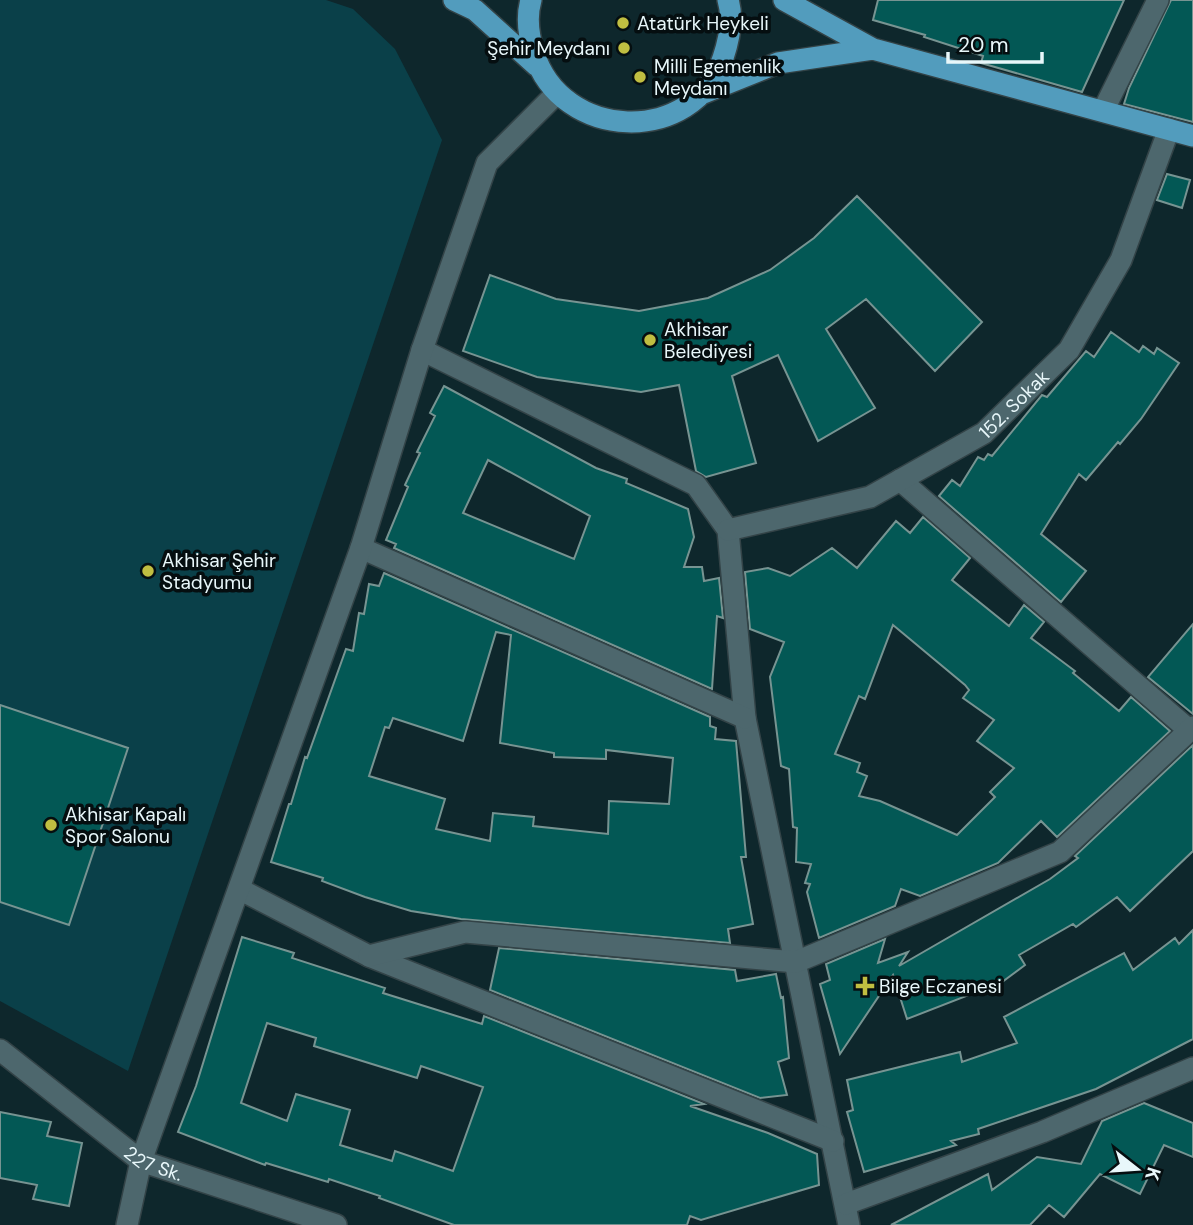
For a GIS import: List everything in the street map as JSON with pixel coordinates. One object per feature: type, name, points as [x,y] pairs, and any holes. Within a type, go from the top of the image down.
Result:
[{"type":"main road","points":[[454,0],[475,10],[538,67],[557,93],[583,112],[613,122],[645,122],[675,112],[701,94],[778,63],[873,49]]},
{"type":"main road","points":[[531,0],[529,37],[538,67]]},
{"type":"main road","points":[[701,94],[719,68],[730,38],[728,0]]},
{"type":"main road","points":[[784,0],[873,49],[1193,136]]},
{"type":"street","points":[[1103,111],[1158,0]]},
{"type":"street","points":[[127,1225],[141,1161],[361,548],[422,350],[487,163],[557,93]]},
{"type":"street","name":"152. Sokak","points":[[728,530],[870,497],[984,433],[1069,350],[1121,260],[1170,130]]},
{"type":"street","points":[[422,350],[696,485],[728,530],[745,718],[848,1214],[1193,1068]]},
{"type":"street","points":[[369,956],[465,932],[796,962],[1060,852],[1191,729],[900,480]]},
{"type":"street","points":[[361,548],[745,718]]},
{"type":"street","points":[[239,889],[369,956],[833,1141]]},
{"type":"street","name":"227 Sk.","points":[[0,1050],[141,1161],[336,1225]]},
{"type":"shaded area","name":"Akhisar Şehir Stadyumu","points":[[0,0],[326,0],[353,9],[395,49],[442,140],[128,1071],[0,1001]]},
{"type":"building","points":[[878,0],[1124,0],[1082,92],[981,63],[983,56],[873,20]]},
{"type":"building","points":[[1171,0],[1193,0],[1193,122],[1124,104]]},
{"type":"building","points":[[1167,174],[1190,180],[1182,208],[1157,200]]},
{"type":"building","name":"Akhisar Belediyesi","points":[[857,196],[982,322],[935,371],[866,299],[826,329],[875,408],[818,441],[778,355],[732,376],[756,463],[706,477],[696,471],[679,385],[641,392],[537,377],[463,351],[490,275],[556,299],[639,311],[708,298],[770,270],[814,238]]},
{"type":"building","points":[[1111,332],[1139,352],[1143,346],[1154,354],[1157,348],[1179,363],[1141,419],[1120,444],[1118,442],[1086,480],[1079,474],[1041,534],[1086,571],[1061,602],[939,496],[952,480],[960,486],[978,457],[984,460],[988,454],[992,456],[1042,395],[1047,397],[1086,351],[1094,357]]},
{"type":"building","points":[[444,386],[596,468],[627,479],[626,483],[688,509],[694,537],[684,567],[702,567],[704,581],[719,578],[723,618],[717,616],[712,689],[394,548],[396,544],[386,540],[408,487],[405,485],[420,453],[417,452],[435,416],[430,413]],"holes":[[[488,460],[590,516],[574,559],[463,513]]]},
{"type":"building","points":[[923,517],[970,558],[952,580],[1009,626],[1024,605],[1044,622],[1031,638],[1075,671],[1073,673],[1119,711],[1131,697],[1170,731],[1057,837],[1041,821],[998,863],[920,896],[901,889],[895,906],[819,938],[807,892],[810,884],[805,883],[811,864],[796,862],[797,828],[793,827],[789,769],[781,766],[770,677],[784,642],[750,629],[745,572],[768,568],[790,576],[832,548],[857,568],[896,521],[910,533]],"holes":[[[893,625],[969,690],[963,698],[994,720],[977,741],[1014,768],[990,792],[995,797],[957,835],[880,801],[859,796],[867,776],[857,772],[860,763],[835,754],[859,696],[865,699]]]},
{"type":"building","points":[[384,573],[710,717],[710,726],[716,728],[715,739],[736,741],[746,857],[741,857],[753,924],[728,929],[730,943],[461,919],[411,911],[271,862],[305,757],[307,758],[346,649],[353,651],[359,613],[364,614],[369,584],[379,586]],"holes":[[[496,632],[511,635],[500,743],[554,753],[554,757],[606,759],[606,750],[673,758],[669,804],[609,801],[608,834],[533,826],[534,817],[493,813],[490,841],[436,829],[445,799],[369,776],[385,727],[389,728],[393,718],[463,741]]]},
{"type":"building","points":[[1193,624],[1193,714],[1148,677]]},
{"type":"building","name":"Akhisar Kapalı Spor Salonu","points":[[0,705],[128,748],[69,925],[0,902]]},
{"type":"building","points":[[1193,745],[1193,851],[1130,911],[1117,897],[1076,927],[1073,924],[1019,955],[1025,965],[986,994],[984,989],[907,1019],[893,975],[840,1054],[820,984],[830,980],[826,964],[885,939],[878,963],[908,952],[899,966],[1050,879],[1078,858],[1075,856]]},
{"type":"building","points":[[1193,930],[1193,1039],[1096,1089],[978,1129],[979,1134],[951,1141],[956,1145],[864,1172],[847,1112],[853,1110],[847,1080],[960,1052],[962,1062],[1017,1043],[1004,1017],[1124,953],[1133,970],[1175,938],[1179,944]]},
{"type":"building","points":[[242,937],[294,953],[292,958],[385,988],[383,993],[482,1024],[484,1016],[704,1104],[690,1106],[768,1133],[817,1154],[819,1185],[701,1220],[690,1216],[687,1225],[454,1225],[379,1198],[380,1196],[329,1179],[328,1182],[266,1163],[265,1165],[178,1132],[196,1086]],"holes":[[[267,1023],[316,1038],[314,1046],[417,1078],[421,1066],[483,1087],[453,1171],[395,1151],[392,1161],[340,1145],[350,1110],[296,1094],[287,1121],[241,1103]]]},
{"type":"building","points":[[499,948],[735,970],[737,981],[776,974],[781,998],[783,997],[789,1058],[778,1062],[787,1095],[760,1098],[490,990]]},
{"type":"building","points":[[1144,1103],[1193,1123],[1193,1157],[1164,1145],[1140,1194],[1100,1174],[1064,1217],[1049,1205],[1030,1225],[891,1225],[988,1174],[992,1190],[1037,1157],[1081,1164],[1102,1121]]},
{"type":"building","points":[[0,1112],[51,1122],[47,1136],[82,1143],[69,1206],[33,1199],[37,1185],[0,1178]]},
{"type":"place","name":"Atatürk Heykeli","points":[[623,23]]},
{"type":"place","name":"Şehir Meydanı","points":[[624,48]]},
{"type":"place","name":"Milli Egemenlik Meydanı","points":[[640,77]]},
{"type":"place","name":"Akhisar Belediyesi","points":[[650,340]]},
{"type":"place","name":"Akhisar Şehir Stadyumu","points":[[148,571]]},
{"type":"place","name":"Akhisar Kapalı Spor Salonu","points":[[51,825]]},
{"type":"place","name":"Bilge Eczanesi","points":[[865,986]]}]
